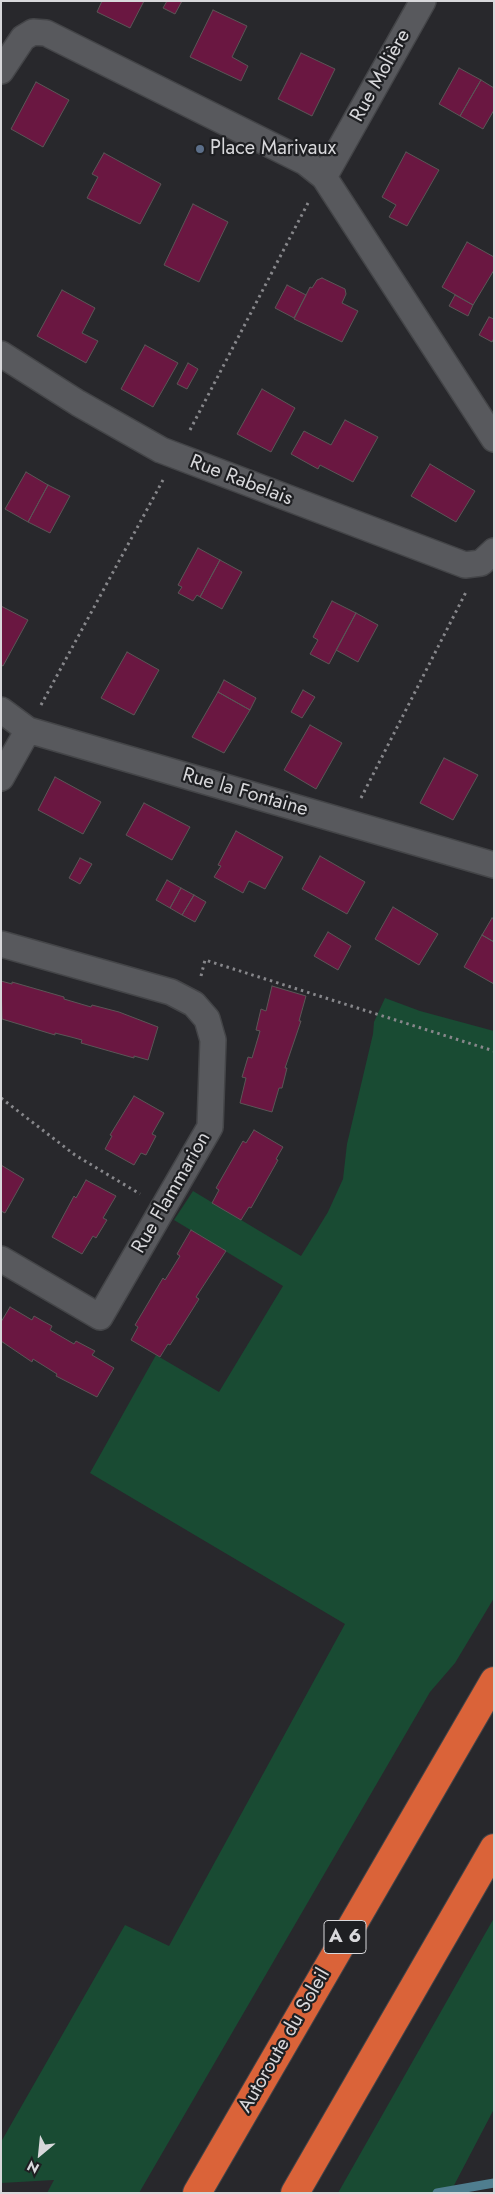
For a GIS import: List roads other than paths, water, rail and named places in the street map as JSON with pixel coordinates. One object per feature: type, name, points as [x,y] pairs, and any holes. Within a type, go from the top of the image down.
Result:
[{"type":"highway","name":"Autoroute du Soleil","points":[[196,2193],[494,1681]]},
{"type":"highway","points":[[295,2193],[494,1848]]},
{"type":"street","name":"Rue Molière","points":[[324,178],[423,1]]},
{"type":"street","points":[[1,71],[22,38],[33,32],[46,33],[305,162],[324,178],[494,439]]},
{"type":"street","name":"Rue Rabelais","points":[[1,354],[95,413],[161,450],[466,565],[487,557]]},
{"type":"street","name":"Rue la Fontaine","points":[[1,710],[28,730],[494,865]]},
{"type":"street","points":[[1,778],[28,730]]},
{"type":"street","name":"Rue Flammarion","points":[[1,944],[171,992],[194,1004],[207,1019],[213,1040],[210,1127],[100,1317],[1,1259]]},
{"type":"waterway","points":[[437,2193],[494,2183]]},
{"type":"place","name":"Place Marivaux","points":[[200,149]]}]
